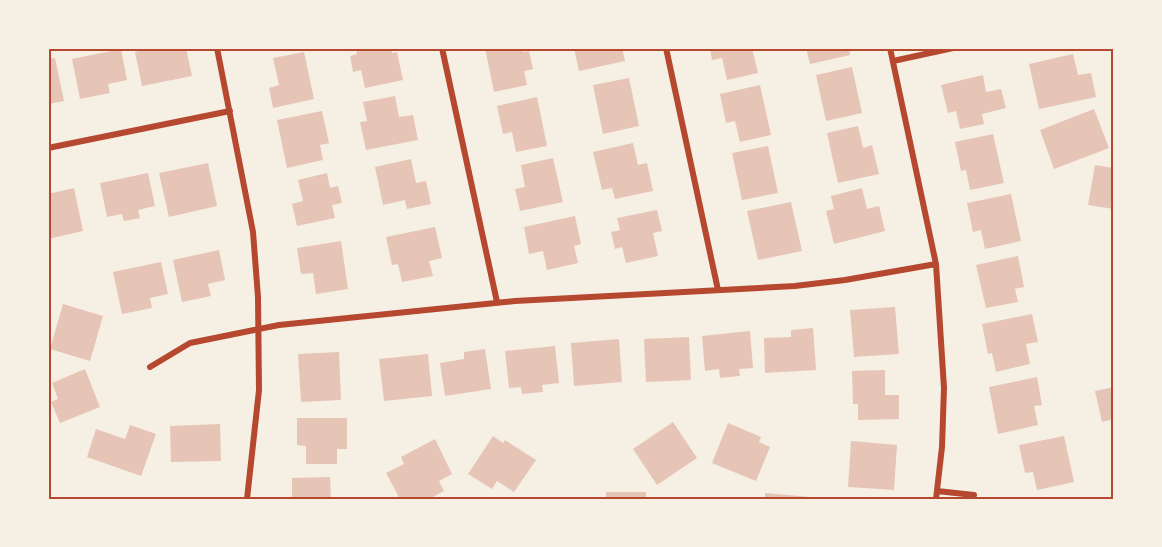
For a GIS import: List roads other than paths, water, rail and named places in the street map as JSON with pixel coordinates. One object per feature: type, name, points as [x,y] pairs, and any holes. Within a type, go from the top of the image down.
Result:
[{"type":"street","points":[[217,48],[253,232],[259,328],[259,390],[247,499]]},
{"type":"street","points":[[442,48],[497,302]]},
{"type":"street","points":[[666,48],[718,290]]},
{"type":"street","points":[[890,48],[936,264],[944,387],[942,447],[936,499]]},
{"type":"street","points":[[893,61],[953,48]]},
{"type":"street","points":[[48,148],[230,111]]},
{"type":"street","points":[[150,367],[190,343],[259,328],[497,302],[795,286],[855,279],[936,264]]},
{"type":"street","points":[[937,490],[974,495]]}]
